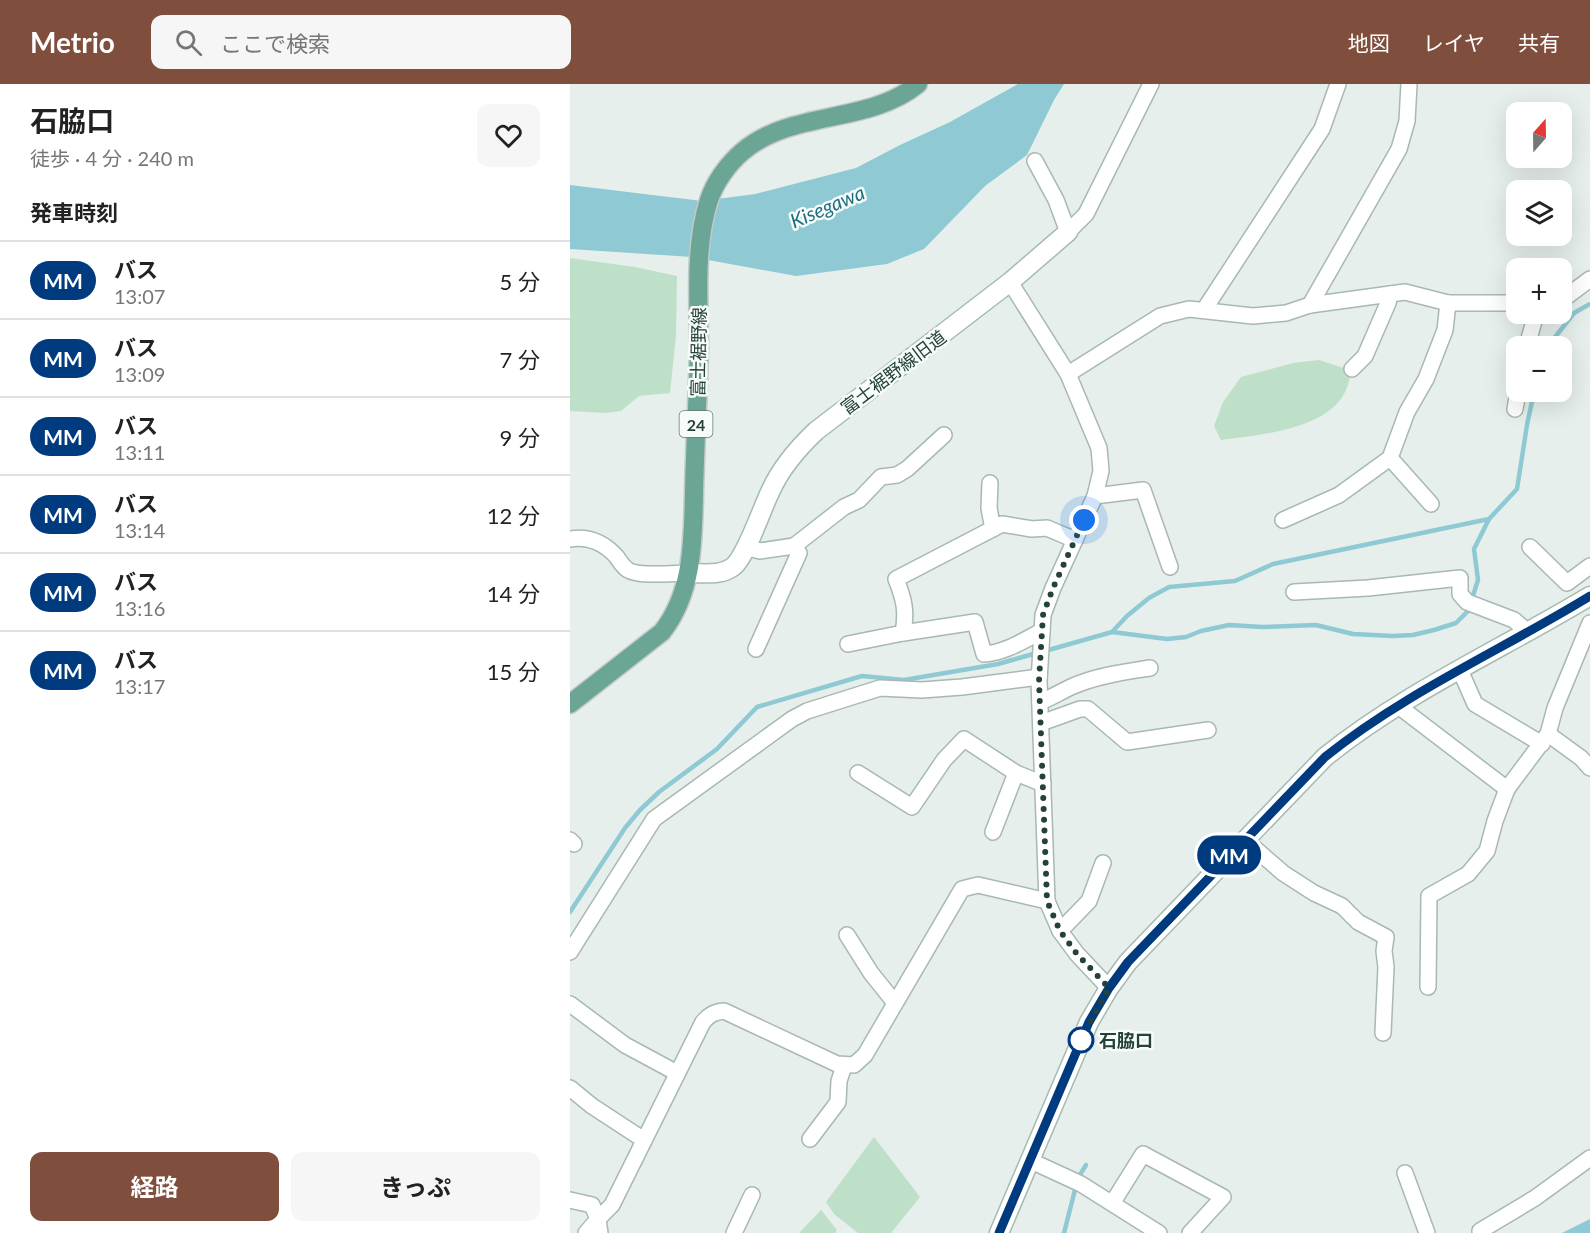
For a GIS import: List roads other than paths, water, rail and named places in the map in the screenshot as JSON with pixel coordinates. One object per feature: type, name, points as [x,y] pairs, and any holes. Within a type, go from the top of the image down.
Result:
[{"type":"main road","name":"富士裾野線","points":[[570,704],[662,632],[683,594],[689,573],[702,228],[709,198],[720,176],[743,151],[771,134],[802,123],[873,107],[908,92],[918,84]]},
{"type":"main road","name":"富士裾野線旧道","points":[[689,573],[720,573],[735,565],[783,467],[800,446],[816,431],[1010,282],[1068,232]]},
{"type":"main road","points":[[999,1233],[1089,1022],[1128,962],[1325,757],[1356,732],[1397,705],[1589,599]]},
{"type":"street","points":[[1035,161],[1056,200],[1068,232],[1086,214],[1151,84]]},
{"type":"street","points":[[1204,310],[1322,129],[1338,84]]},
{"type":"street","points":[[1310,304],[1399,149],[1407,121],[1409,84]]},
{"type":"street","points":[[1572,292],[1590,279]]},
{"type":"street","points":[[1010,282],[1068,374],[1099,448],[1101,471],[1095,496],[1043,615],[1040,702],[1047,901],[1060,931],[1077,954],[1109,988]]},
{"type":"street","points":[[1068,374],[1160,316],[1189,309],[1253,316],[1286,313],[1310,304],[1405,292],[1448,303],[1506,303]]},
{"type":"street","points":[[1352,369],[1365,356],[1390,294]]},
{"type":"street","points":[[1282,520],[1339,495],[1389,458],[1407,412],[1426,379],[1445,330],[1448,303]]},
{"type":"street","points":[[1515,409],[1516,402]]},
{"type":"street","points":[[745,548],[760,551],[794,546],[844,507],[859,500],[881,477],[897,475],[907,469],[944,435]]},
{"type":"street","points":[[1389,458],[1431,504]]},
{"type":"street","points":[[990,483],[989,508],[993,529]]},
{"type":"street","points":[[1095,496],[1143,490],[1170,567]]},
{"type":"street","points":[[903,633],[904,599],[896,579],[1002,524],[1032,529],[1047,528],[1075,540]]},
{"type":"street","points":[[570,538],[594,539],[609,549],[627,570],[637,573],[689,573]]},
{"type":"street","points":[[756,649],[799,553],[794,546]]},
{"type":"street","points":[[1530,547],[1567,583],[1590,566]]},
{"type":"street","points":[[1294,592],[1368,588],[1460,578],[1460,594],[1473,604],[1514,620],[1528,632]]},
{"type":"street","points":[[848,644],[975,622],[984,654],[1006,649],[1042,635]]},
{"type":"street","points":[[1428,987],[1429,896],[1468,874],[1487,851],[1507,789],[1545,739],[1555,708],[1590,623]]},
{"type":"street","points":[[1040,702],[1071,687],[1120,672],[1150,668]]},
{"type":"street","points":[[570,952],[654,819],[792,719],[807,711],[880,688],[922,690],[962,687],[1040,670]]},
{"type":"street","points":[[1460,670],[1475,704],[1581,758],[1590,768]]},
{"type":"street","points":[[1397,705],[1507,789]]},
{"type":"street","points":[[1041,723],[1080,709],[1088,709],[1127,742],[1208,730]]},
{"type":"street","points":[[858,774],[912,807],[944,760],[964,740],[1016,773],[1043,784]]},
{"type":"street","points":[[993,832],[1016,773]]},
{"type":"street","points":[[1244,839],[1283,873],[1314,893],[1342,906],[1358,922],[1386,937],[1383,1033]]},
{"type":"street","points":[[1060,931],[1089,901],[1103,863]]},
{"type":"street","points":[[586,1233],[599,1226],[612,1205],[677,1073],[708,1016],[724,1011],[837,1064],[854,1065],[865,1054],[962,890],[978,885],[1047,901]]},
{"type":"street","points":[[848,935],[871,973],[895,1003]]},
{"type":"street","points":[[570,1004],[625,1045],[677,1073]]},
{"type":"street","points":[[810,1139],[838,1102],[839,1081],[844,1065]]},
{"type":"street","points":[[570,1088],[592,1106],[644,1140]]},
{"type":"street","points":[[1113,1202],[1143,1154],[1223,1197],[1190,1233]]},
{"type":"street","points":[[1029,1160],[1063,1174],[1113,1202],[1159,1233]]},
{"type":"street","points":[[1478,1232],[1535,1198],[1590,1160]]},
{"type":"street","points":[[1405,1173],[1427,1233]]},
{"type":"street","points":[[734,1233],[752,1195]]},
{"type":"street","points":[[570,1200],[592,1205],[599,1226]]},
{"type":"water","name":"Kisegawa","points":[[1018,84],[1064,84],[1027,155],[985,186],[924,249],[887,264],[796,276],[692,257],[570,249],[570,185],[702,201],[755,194],[856,168],[950,122]]},
{"type":"water","points":[[1590,1219],[1590,1233],[1562,1233]]},
{"type":"waterway","points":[[1556,336],[1574,313],[1590,304]]},
{"type":"waterway","points":[[1045,651],[1112,632],[1149,598],[1169,587],[1235,581],[1273,564],[1489,519],[1517,489],[1532,402]]},
{"type":"waterway","points":[[1112,632],[1167,639],[1186,637],[1229,625],[1262,627],[1316,625],[1353,634],[1393,636],[1413,635],[1434,630],[1456,623],[1468,611],[1478,580],[1474,549],[1489,519]]},
{"type":"waterway","points":[[570,912],[625,828],[640,810],[659,792],[717,749],[757,707],[862,676],[904,680],[998,664],[1037,653]]},
{"type":"waterway","points":[[1078,1178],[1086,1165]]},
{"type":"waterway","points":[[1064,1233],[1076,1186]]},
{"type":"place","name":"石脇口","points":[[1081,1040]]}]
